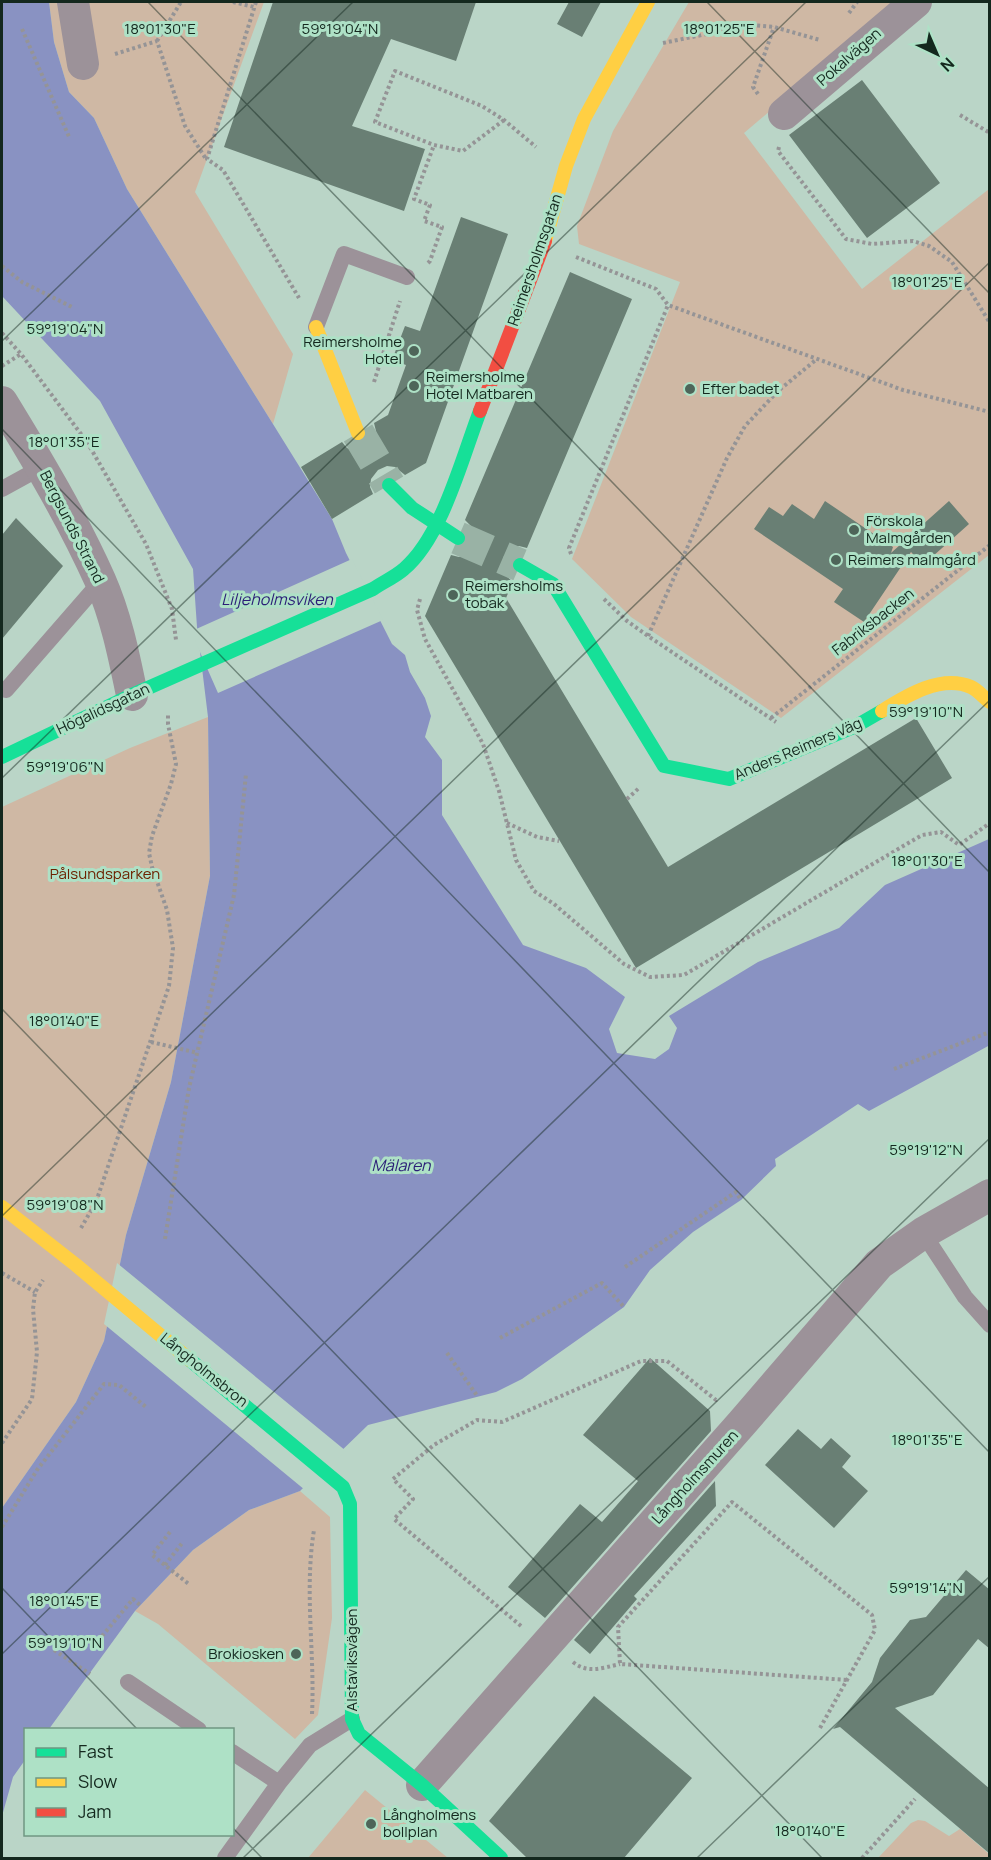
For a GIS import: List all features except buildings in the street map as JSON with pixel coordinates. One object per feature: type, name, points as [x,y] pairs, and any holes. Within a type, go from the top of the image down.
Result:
[{"type":"street","points":[[74,2],[83,64]]},
{"type":"street","name":"Reimersholmsgatan","points":[[373,589],[404,569],[424,547],[437,525],[544,244],[566,166],[584,119],[648,2]]},
{"type":"street","name":"Pokalvägen","points":[[784,114],[916,2]]},
{"type":"street","points":[[316,327],[356,429]]},
{"type":"street","name":"Bergsunds Strand","points":[[2,402],[42,467],[100,581],[123,651],[132,695]]},
{"type":"street","points":[[389,485],[401,501],[414,511],[458,538]]},
{"type":"street","name":"Anders Reimers Väg","points":[[520,565],[553,584],[664,766],[729,779],[856,726],[913,692],[947,682],[971,687],[990,702]]},
{"type":"street","name":"Högalidsgatan","points":[[2,757],[132,695],[373,589]]},
{"type":"street","name":"Långholmsmuren","points":[[422,1785],[742,1423],[879,1264],[922,1233],[990,1195]]},
{"type":"street","name":"Långholmsbron","points":[[2,1207],[331,1475]]},
{"type":"street","name":"Alstaviksvägen","points":[[331,1475],[343,1487],[350,1503],[352,1719],[359,1734],[422,1785],[501,1858]]},
{"type":"lane","points":[[316,327],[344,254],[407,277]]},
{"type":"lane","points":[[2,489],[42,467]]},
{"type":"lane","points":[[6,690],[100,581]]},
{"type":"lane","points":[[922,1233],[965,1296],[990,1325]]},
{"type":"lane","points":[[128,1682],[196,1728]]},
{"type":"lane","points":[[225,1858],[279,1783],[310,1745],[352,1719]]},
{"type":"lane","points":[[234,1753],[279,1783]]},
{"type":"path","points":[[83,64],[158,41],[181,2]]},
{"type":"path","points":[[233,2],[254,7]]},
{"type":"path","points":[[207,159],[256,2]]},
{"type":"path","points":[[845,18],[857,2]]},
{"type":"path","points":[[663,43],[750,25],[774,27],[827,42]]},
{"type":"path","points":[[753,87],[774,27]]},
{"type":"path","points":[[22,29],[70,139]]},
{"type":"path","points":[[158,41],[185,126],[207,159],[223,170],[316,327]]},
{"type":"path","points":[[504,120],[463,151],[434,146],[375,122],[395,71],[482,106],[504,120],[541,152]]},
{"type":"path","points":[[784,114],[778,151],[846,239],[872,244],[913,241],[928,246],[952,262],[990,323]]},
{"type":"path","points":[[960,115],[990,133]]},
{"type":"path","points":[[356,429],[366,409],[407,277],[430,261],[442,227],[424,221],[430,205],[414,200],[434,146]]},
{"type":"path","points":[[580,258],[656,289],[668,305],[903,390],[990,412]]},
{"type":"path","points":[[2,266],[22,282],[74,308]]},
{"type":"path","points":[[553,584],[577,572],[569,548],[668,305]]},
{"type":"path","points":[[2,333],[21,354],[87,442],[146,544],[172,609],[177,644]]},
{"type":"path","points":[[2,366],[21,354]]},
{"type":"path","points":[[648,636],[727,458],[745,426],[778,391],[818,359]]},
{"type":"path","name":"Fabriksbacken","points":[[771,718],[990,545]]},
{"type":"path","points":[[602,597],[627,621],[808,745]]},
{"type":"path","points":[[417,610],[425,639],[483,744],[499,790],[516,860],[534,891],[554,904],[624,964],[650,977],[684,975],[922,835],[941,832],[959,844],[990,823]]},
{"type":"path","points":[[2,1443],[32,1399],[38,1352],[33,1309],[35,1292],[76,1237],[96,1202],[170,986],[173,948],[167,910],[149,853],[152,836],[176,764],[168,724],[168,711]]},
{"type":"path","points":[[165,1239],[189,1088],[234,895],[246,774]]},
{"type":"path","points":[[507,823],[537,837],[560,841]]},
{"type":"path","points":[[894,1070],[990,1032]]},
{"type":"path","points":[[151,1042],[198,1053]]},
{"type":"path","points":[[625,1267],[736,1192],[741,1200]]},
{"type":"path","points":[[2,1274],[35,1292]]},
{"type":"path","points":[[500,1338],[602,1283],[624,1307]]},
{"type":"path","points":[[447,1353],[478,1397]]},
{"type":"path","points":[[544,1645],[394,1519],[413,1499],[393,1479],[434,1446],[477,1420],[502,1422],[640,1361],[667,1361],[716,1400],[724,1391]]},
{"type":"path","points":[[2,1527],[37,1470],[104,1384],[119,1385],[146,1407]]},
{"type":"path","points":[[820,1728],[847,1680],[875,1630],[872,1616],[732,1502],[618,1627],[620,1664],[847,1680]]},
{"type":"path","points":[[310,1745],[314,1682],[310,1590],[315,1523]]},
{"type":"path","points":[[170,1532],[152,1554],[190,1585]]},
{"type":"path","points":[[165,1565],[183,1542]]},
{"type":"path","points":[[102,1636],[133,1599],[140,1605]]},
{"type":"path","points":[[54,1650],[90,1674]]},
{"type":"path","points":[[862,1858],[915,1799]]},
{"type":"green space","points":[[49,2],[264,2],[195,192],[293,354],[273,424],[127,189],[94,118],[69,92],[54,42]]},
{"type":"green space","points":[[689,2],[898,2],[744,133],[862,289],[989,189],[989,555],[781,718],[631,617],[572,559],[680,282],[579,244],[577,226],[613,131]]},
{"type":"green space","name":"Pålsundsparken","points":[[208,717],[210,876],[171,1082],[126,1235],[104,1341],[76,1402],[2,1508],[2,807],[130,748]]},
{"type":"green space","points":[[300,1491],[330,1517],[332,1618],[318,1715],[295,1739],[158,1624],[135,1611],[193,1550],[249,1510]]},
{"type":"green space","name":"Långholmens bollplan","points":[[365,1790],[448,1858],[308,1858]]},
{"type":"green space","points":[[918,1820],[925,1821],[949,1836],[960,1829],[989,1854],[989,1858],[878,1858],[911,1823]]},
{"type":"water","name":"Mälaren","points":[[2,2],[49,2],[54,42],[69,92],[94,118],[127,189],[332,519],[346,553],[392,644],[405,655],[410,672],[425,698],[431,716],[425,737],[442,760],[442,815],[523,945],[586,968],[625,997],[609,1029],[617,1053],[655,1059],[669,1049],[677,1028],[669,1016],[758,962],[839,928],[885,885],[989,839],[990,1045],[869,1111],[858,1104],[775,1159],[776,1166],[741,1200],[693,1232],[650,1270],[624,1307],[522,1379],[496,1392],[368,1425],[300,1491],[249,1510],[193,1550],[135,1611],[50,1728],[24,1728],[24,1761],[13,1777],[2,1816],[2,1508],[76,1402],[104,1341],[126,1235],[171,1082],[210,876],[208,717],[197,627],[193,569],[100,401],[2,296]]},
{"type":"pier","points":[[352,559],[383,620],[218,693],[196,643],[194,630]]},
{"type":"pier","points":[[117,1263],[346,1451],[305,1490],[104,1324]]},
{"type":"tunnel","points":[[358,433],[389,485]]},
{"type":"tunnel","points":[[458,538],[520,565]]},
{"type":"traffic: fast","points":[[2,757],[132,695],[373,589],[400,572],[417,555],[440,517],[480,411]]},
{"type":"traffic: fast","points":[[389,485],[412,508],[458,538]]},
{"type":"traffic: fast","points":[[520,565],[553,584],[664,766],[729,779],[856,726],[882,711]]},
{"type":"traffic: fast","points":[[190,1360],[343,1487],[350,1504],[352,1719],[359,1734],[422,1785],[501,1858]]},
{"type":"traffic: slow","points":[[545,241],[566,166],[584,119],[648,2]]},
{"type":"traffic: slow","points":[[316,327],[358,433]]},
{"type":"traffic: slow","points":[[882,711],[924,688],[948,683],[971,687],[990,702]]},
{"type":"traffic: slow","points":[[2,1207],[190,1360]]},
{"type":"traffic: jam","points":[[480,411],[545,241]]},
{"type":"place","name":"Reimersholme Hotel","points":[[414,351]]},
{"type":"place","name":"Reimersholme Hotel Matbaren","points":[[414,386]]},
{"type":"place","name":"Efter badet","points":[[690,389]]},
{"type":"place","name":"Förskola Malmgården","points":[[854,530]]},
{"type":"place","name":"Reimers malmgård","points":[[836,560]]},
{"type":"place","name":"Reimersholms tobak","points":[[453,595]]},
{"type":"place","name":"Brokiosken","points":[[296,1654]]},
{"type":"place","name":"Långholmens bollplan","points":[[371,1824]]},
{"type":"water label","name":"Liljeholmsviken","points":[[277,599]]}]
